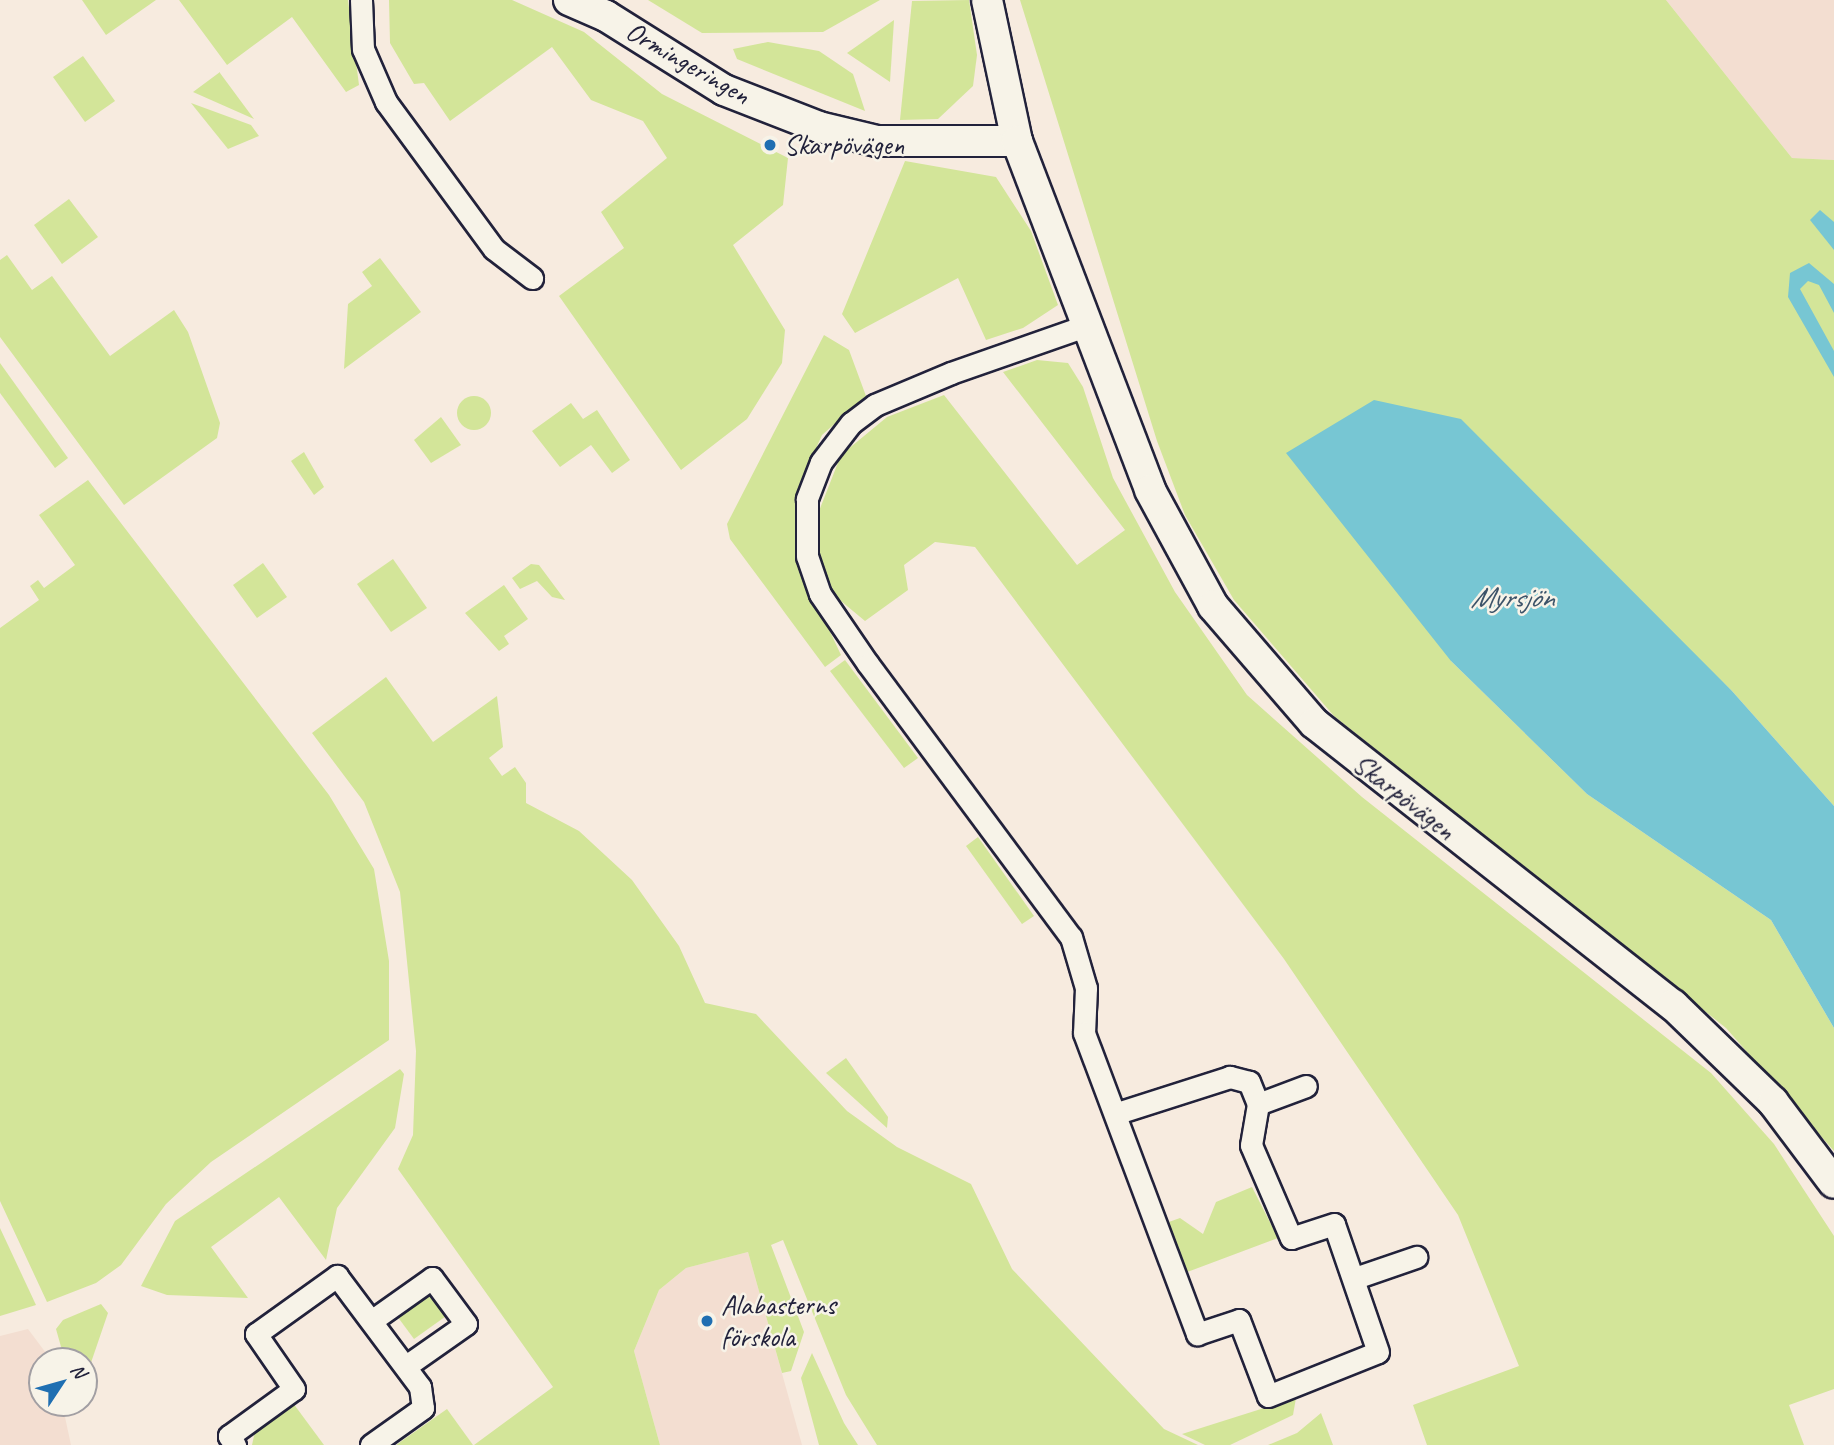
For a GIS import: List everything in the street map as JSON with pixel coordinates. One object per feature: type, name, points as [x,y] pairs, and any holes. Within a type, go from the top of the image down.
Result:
[{"type":"street","points":[[361,0],[363,49],[386,102],[494,249],[532,278]]},
{"type":"street","name":"Ormingeringen","points":[[569,0],[606,16],[724,90],[864,138],[912,142],[1017,141]]},
{"type":"street","name":"Skarpövägen","points":[[987,0],[1017,141],[1150,490],[1213,606],[1252,657],[1387,786],[1672,1005],[1773,1102],[1834,1183]]},
{"type":"street","points":[[1088,325],[875,405],[850,423],[821,462],[805,521],[807,556],[820,594],[1071,937],[1086,988],[1084,1033],[1117,1113],[1197,1334],[1239,1320],[1268,1396],[1378,1352],[1355,1278],[1334,1224],[1291,1237],[1251,1145],[1258,1104],[1249,1083],[1230,1077],[1117,1113]]},
{"type":"street","points":[[1258,1104],[1306,1087]]},
{"type":"street","points":[[1355,1278],[1416,1257]]},
{"type":"street","points":[[235,1445],[229,1436],[294,1389],[256,1334],[337,1276],[374,1320],[421,1387],[423,1408],[371,1445]]},
{"type":"street","points":[[374,1320],[432,1278],[466,1324],[406,1366]]},
{"type":"shaded area","points":[[1666,0],[1834,0],[1834,160],[1792,158]]},
{"type":"shaded area","name":"Alabasterns förskola","points":[[748,1252],[802,1445],[660,1445],[634,1351],[659,1290],[686,1268]]},
{"type":"shaded area","points":[[28,1329],[42,1347],[28,1347],[28,1417],[65,1417],[71,1445],[0,1445],[0,1336]]},
{"type":"green space","points":[[82,0],[156,0],[106,35]]},
{"type":"green space","points":[[179,0],[348,0],[359,85],[346,92],[292,17],[227,65]]},
{"type":"green space","points":[[389,0],[512,0],[584,32],[662,94],[788,158],[783,205],[733,245],[785,330],[782,363],[747,419],[681,470],[559,296],[624,248],[601,212],[667,158],[643,121],[591,100],[552,47],[450,121],[424,83],[414,84],[390,43]]},
{"type":"green space","points":[[648,0],[880,0],[823,32],[702,33]]},
{"type":"green space","points":[[969,0],[977,55],[973,86],[938,119],[900,120],[912,1]]},
{"type":"green space","points":[[1020,0],[1666,0],[1792,158],[1834,160],[1834,806],[1732,691],[1632,595],[1451,661],[1587,794],[1771,920],[1834,1028],[1834,1151],[1726,1028],[1334,716],[1234,600],[1185,515],[1157,441]]},
{"type":"green space","points":[[894,20],[890,82],[847,53]]},
{"type":"green space","points":[[768,42],[819,51],[853,74],[865,111],[737,59],[733,49]]},
{"type":"green space","points":[[83,56],[115,101],[85,122],[53,77]]},
{"type":"green space","points":[[220,73],[254,119],[193,92]]},
{"type":"green space","points":[[191,103],[251,125],[259,136],[228,149]]},
{"type":"green space","points":[[905,161],[996,177],[1031,231],[1058,305],[1023,328],[986,340],[958,278],[855,333],[842,314]]},
{"type":"green space","points":[[69,199],[98,237],[62,264],[34,225]]},
{"type":"green space","points":[[7,255],[32,290],[52,276],[110,356],[174,310],[188,332],[220,423],[217,438],[124,505],[0,337],[0,260]]},
{"type":"green space","points":[[380,258],[421,312],[344,369],[348,304],[372,286],[362,272]]},
{"type":"green space","points":[[824,335],[849,350],[866,396],[822,435],[796,493],[795,557],[841,655],[825,667],[730,539],[727,524]]},
{"type":"green space","points":[[1037,360],[1068,363],[1083,387],[1113,478],[1175,592],[1247,695],[1362,797],[1711,1073],[1774,1144],[1834,1236],[1834,1389],[1789,1405],[1804,1445],[1427,1445],[1413,1405],[1519,1366],[1458,1215],[1284,959],[975,547],[935,542],[904,565],[908,590],[865,621],[835,596],[818,553],[819,511],[841,455],[887,417],[944,395],[1077,565],[1125,530],[1003,372]]},
{"type":"green space","points":[[0,363],[68,458],[55,468],[0,393]]},
{"type":"green space","points":[[474,396],[486,401],[491,413],[486,425],[474,430],[462,425],[457,413],[462,401]]},
{"type":"green space","points":[[571,403],[583,419],[597,410],[630,460],[612,473],[591,445],[560,467],[532,431]]},
{"type":"green space","points":[[441,417],[461,445],[431,463],[414,440]]},
{"type":"green space","points":[[304,452],[324,487],[314,495],[291,461]]},
{"type":"green space","points":[[88,480],[329,795],[374,869],[389,961],[389,1040],[211,1162],[166,1204],[121,1265],[96,1283],[47,1302],[0,1201],[0,628],[39,600],[30,586],[38,580],[44,588],[75,565],[39,515]]},
{"type":"green space","points":[[393,559],[427,608],[391,632],[357,584]]},
{"type":"green space","points":[[263,563],[287,597],[257,618],[233,585]]},
{"type":"green space","points":[[531,564],[539,565],[565,600],[552,597],[537,581],[520,589],[512,578]]},
{"type":"green space","points":[[504,585],[528,619],[504,636],[509,644],[499,651],[465,613]]},
{"type":"green space","points":[[845,660],[918,758],[904,768],[830,671]]},
{"type":"green space","points":[[386,677],[433,742],[497,696],[503,747],[489,758],[502,776],[515,767],[526,783],[526,803],[579,831],[632,880],[679,946],[705,1003],[756,1014],[847,1111],[897,1147],[971,1184],[1012,1269],[1164,1429],[1198,1445],[877,1445],[846,1395],[783,1240],[771,1245],[804,1332],[791,1371],[782,1373],[748,1252],[686,1268],[659,1290],[634,1351],[660,1445],[474,1445],[553,1387],[398,1169],[413,1135],[416,1051],[400,892],[364,802],[312,733]]},
{"type":"green space","points":[[978,837],[1034,916],[1022,924],[966,846]]},
{"type":"green space","points":[[846,1058],[888,1117],[887,1128],[826,1073]]},
{"type":"green space","points":[[400,1069],[404,1074],[395,1128],[337,1208],[326,1260],[279,1197],[211,1247],[248,1298],[167,1295],[141,1286],[175,1221]]},
{"type":"green space","points":[[1252,1187],[1278,1238],[1182,1274],[1166,1223],[1180,1218],[1203,1234],[1216,1202]]},
{"type":"green space","points":[[0,1228],[36,1305],[0,1316]]},
{"type":"green space","points":[[432,1291],[449,1314],[414,1339],[397,1316]]},
{"type":"green space","points":[[101,1304],[108,1313],[96,1347],[61,1347],[56,1329],[63,1320]]},
{"type":"green space","points":[[812,1353],[844,1423],[858,1445],[819,1445],[801,1378]]},
{"type":"green space","points":[[1296,1398],[1293,1415],[1230,1445],[1205,1445],[1182,1434]]},
{"type":"green space","points":[[290,1399],[324,1445],[252,1445],[256,1427]]},
{"type":"green space","points":[[447,1409],[473,1445],[396,1445]]},
{"type":"green space","points":[[1321,1413],[1333,1445],[1268,1445],[1297,1433]]},
{"type":"water","points":[[1820,210],[1834,222],[1834,250],[1810,220]]},
{"type":"water","points":[[1809,263],[1834,284],[1834,313],[1819,285],[1808,281],[1800,289],[1834,351],[1834,377],[1788,297],[1790,273]]},
{"type":"water","name":"Myrsjön","points":[[1374,400],[1461,419],[1732,691],[1834,806],[1834,1028],[1771,920],[1587,794],[1451,661],[1286,453]]},
{"type":"place","name":"Skarpövägen","points":[[770,145]]},
{"type":"place","name":"Alabasterns förskola","points":[[707,1321]]}]
